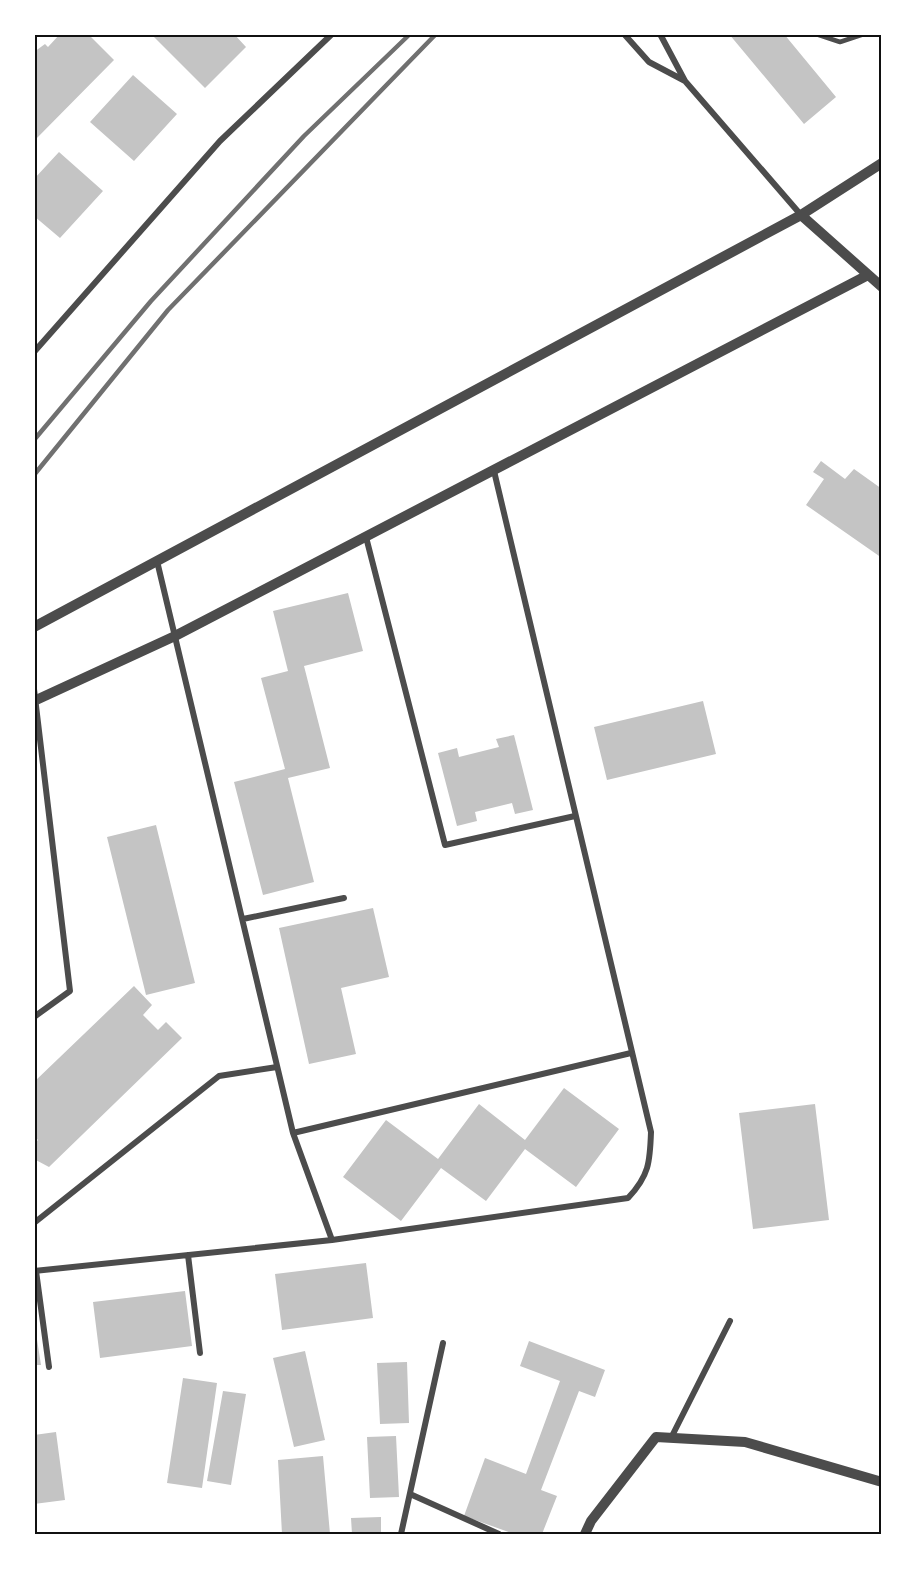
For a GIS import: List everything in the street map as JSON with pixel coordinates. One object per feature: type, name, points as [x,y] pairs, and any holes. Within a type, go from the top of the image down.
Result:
[{"type":"street","points":[[34,352],[220,141],[332,34]]},
{"type":"street","points":[[624,34],[649,62],[685,81]]},
{"type":"street","points":[[660,34],[685,81],[801,215],[882,287]]},
{"type":"street","points":[[34,627],[801,215],[882,163]]},
{"type":"street","points":[[36,701],[175,636],[868,275]]},
{"type":"street","points":[[49,1367],[35,1271],[332,1240],[628,1198],[644,1182],[650,1158],[651,1140],[494,471]]},
{"type":"street","points":[[366,537],[445,845],[575,816]]},
{"type":"street","points":[[158,561],[293,1133],[332,1240]]},
{"type":"street","points":[[34,689],[70,991],[34,1017]]},
{"type":"street","points":[[243,920],[344,898]]},
{"type":"street","points":[[293,1133],[631,1053]]},
{"type":"street","points":[[34,1224],[219,1076],[277,1067]]},
{"type":"street","points":[[188,1255],[200,1353]]},
{"type":"street","points":[[671,1438],[730,1321]]},
{"type":"street","points":[[401,1534],[443,1342]]},
{"type":"street","points":[[585,1534],[591,1521],[656,1437],[745,1442],[882,1482]]},
{"type":"street","points":[[410,1494],[499,1534]]},
{"type":"lane","points":[[816,34],[840,42],[864,34]]},
{"type":"building","points":[[60,34],[88,34],[114,60],[34,141],[34,52],[45,44],[48,47]]},
{"type":"building","points":[[151,34],[234,34],[246,47],[205,88]]},
{"type":"building","points":[[729,34],[784,34],[836,97],[804,124]]},
{"type":"building","points":[[133,75],[177,114],[134,161],[90,122]]},
{"type":"building","points":[[59,152],[103,191],[60,238],[34,216],[34,179]]},
{"type":"building","points":[[821,461],[845,479],[854,469],[882,489],[882,558],[806,505],[824,479],[813,472]]},
{"type":"building","points":[[348,593],[363,651],[304,666],[330,768],[288,778],[314,882],[263,895],[234,782],[285,769],[261,678],[288,671],[273,611]]},
{"type":"building","points":[[703,701],[716,754],[607,780],[594,727]]},
{"type":"building","points":[[514,735],[533,810],[515,814],[512,803],[475,812],[477,821],[457,826],[438,753],[457,748],[459,757],[499,747],[496,739]]},
{"type":"building","points":[[156,825],[195,983],[146,995],[107,837]]},
{"type":"building","points":[[373,908],[389,977],[341,988],[356,1054],[309,1064],[279,928]]},
{"type":"building","points":[[134,986],[152,1005],[143,1015],[158,1030],[166,1022],[182,1038],[49,1167],[34,1159],[34,1144],[38,1140],[34,1136],[34,1082]]},
{"type":"building","points":[[564,1088],[619,1129],[576,1187],[525,1149],[486,1201],[441,1168],[401,1221],[343,1177],[386,1120],[438,1159],[479,1104],[525,1140]]},
{"type":"building","points":[[815,1104],[829,1220],[753,1229],[739,1113]]},
{"type":"building","points":[[366,1263],[373,1318],[282,1330],[275,1274]]},
{"type":"building","points":[[185,1291],[192,1346],[100,1358],[93,1302]]},
{"type":"building","points":[[34,1320],[41,1365],[34,1365]]},
{"type":"building","points":[[529,1341],[605,1370],[595,1397],[579,1391],[541,1490],[557,1496],[542,1534],[514,1534],[464,1516],[485,1458],[526,1474],[560,1381],[520,1366]]},
{"type":"building","points":[[305,1351],[325,1440],[294,1447],[273,1358]]},
{"type":"building","points":[[407,1362],[409,1423],[380,1424],[377,1363]]},
{"type":"building","points":[[183,1378],[217,1383],[202,1488],[167,1483]]},
{"type":"building","points":[[223,1391],[246,1394],[231,1485],[207,1481]]},
{"type":"building","points":[[56,1432],[65,1500],[34,1504],[34,1435]]},
{"type":"building","points":[[396,1436],[399,1497],[370,1498],[367,1437]]},
{"type":"building","points":[[323,1456],[330,1534],[282,1534],[278,1460]]},
{"type":"building","points":[[381,1517],[381,1534],[352,1534],[351,1518]]},
{"type":"railway","points":[[34,440],[151,301],[304,136],[410,34]]},
{"type":"railway","points":[[34,475],[168,310],[436,34]]}]
